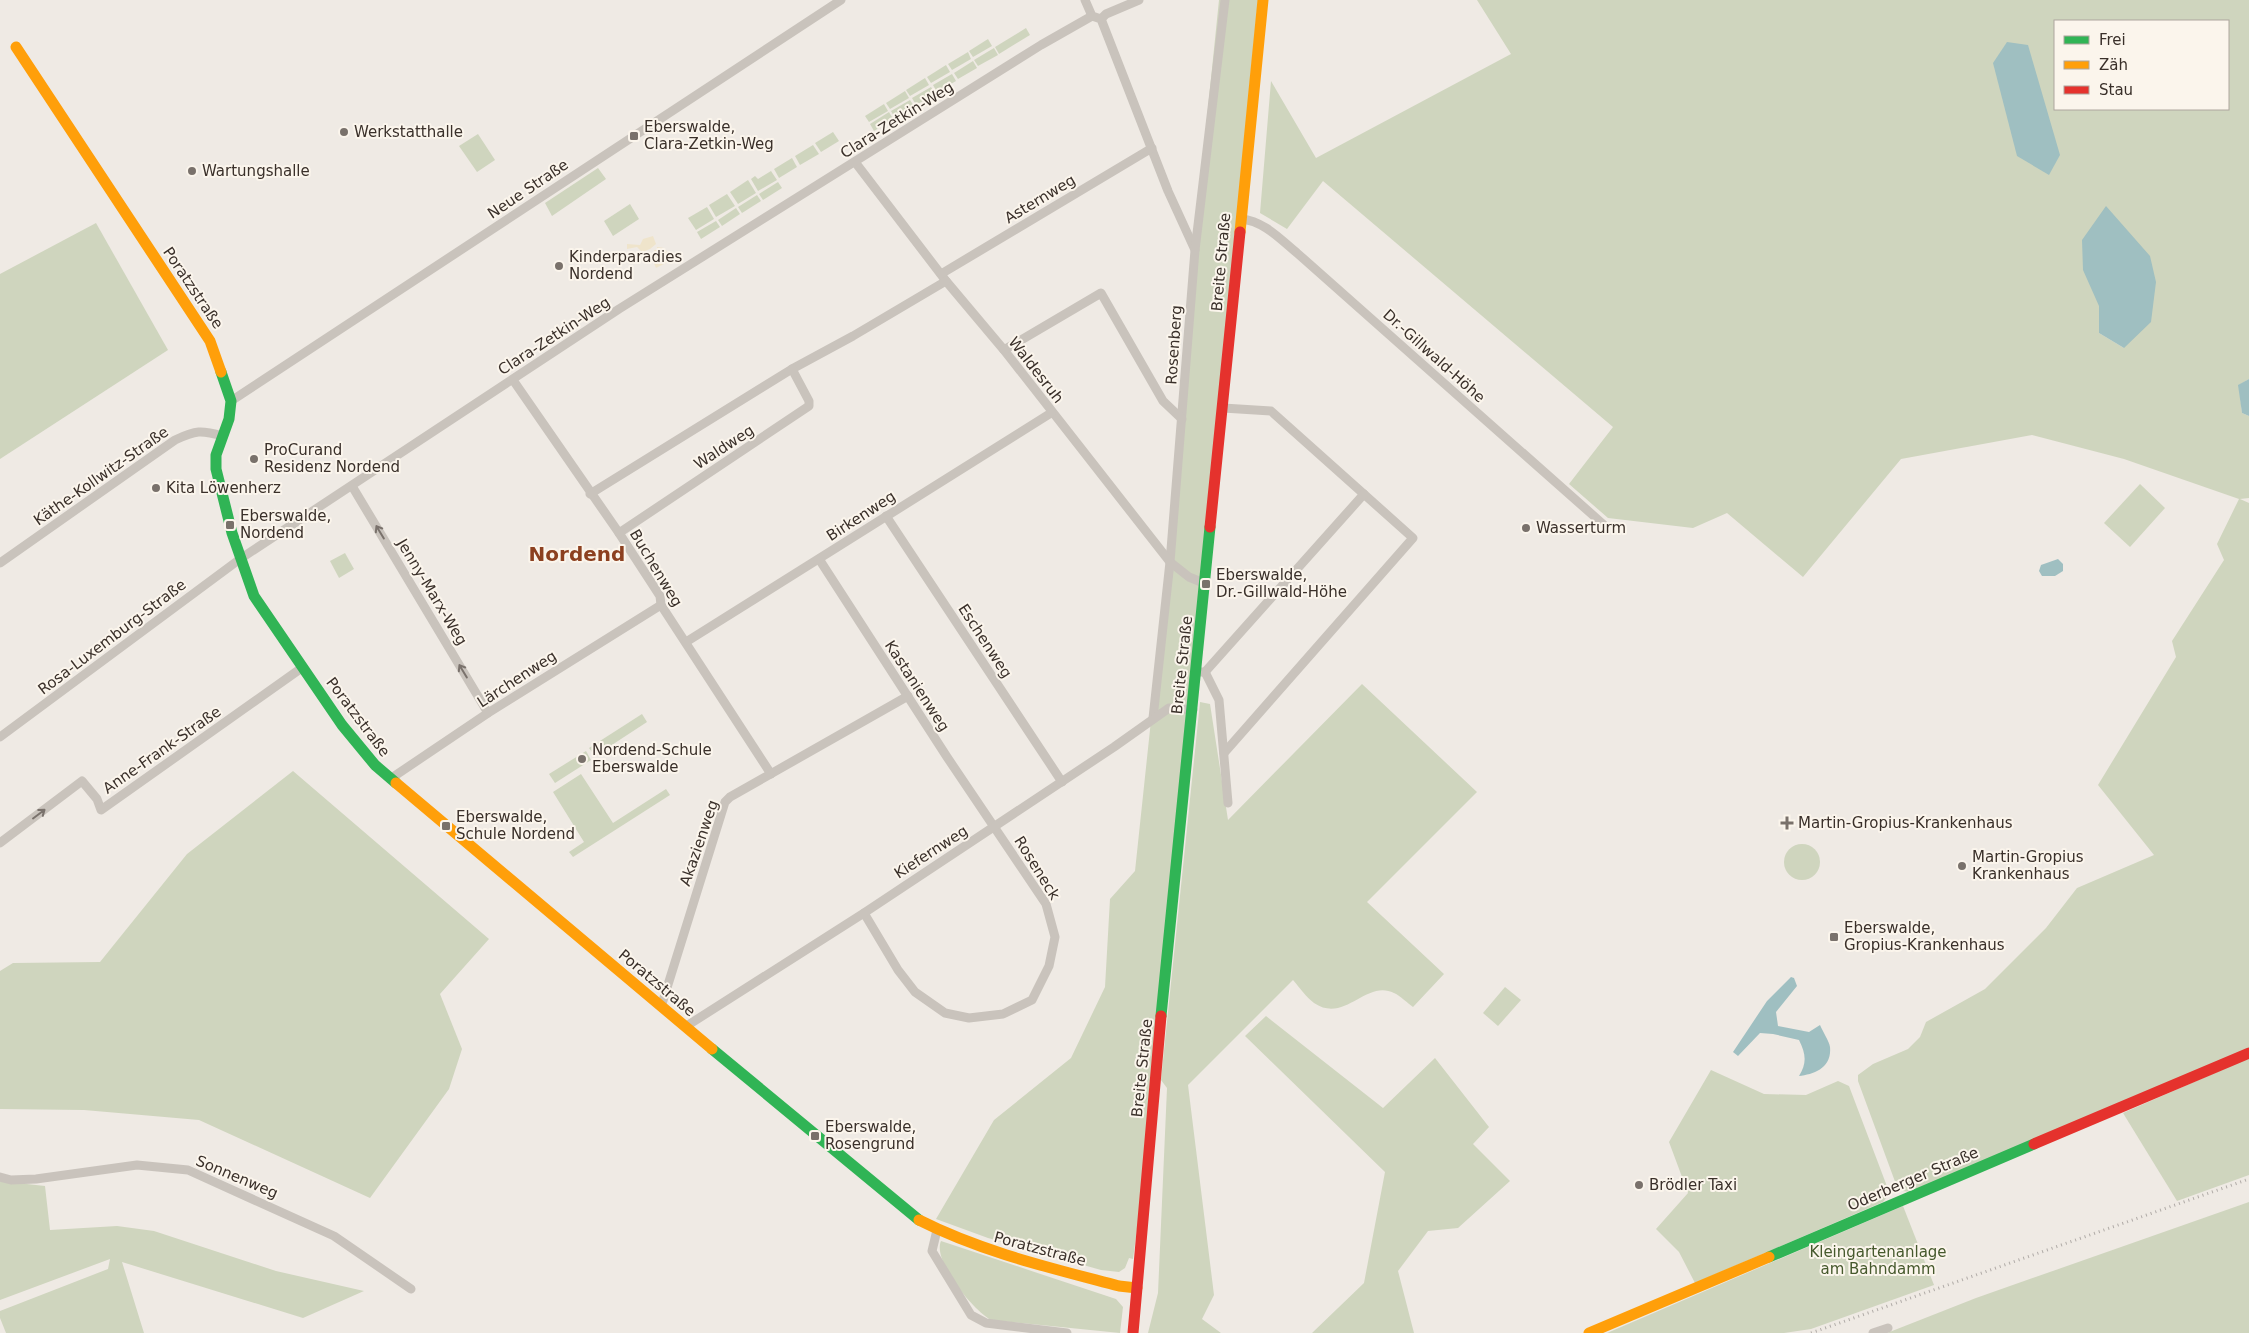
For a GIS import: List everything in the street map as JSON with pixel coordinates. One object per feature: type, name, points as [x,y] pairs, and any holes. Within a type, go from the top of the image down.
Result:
[{"type":"main road","name":"Breite Straße","points":[[1133,1333],[1193,710],[1201,672],[1206,584],[1240,218],[1263,0]]},
{"type":"main road","name":"Poratzstraße","points":[[16,47],[205,330],[231,401],[229,420],[216,456],[216,469],[240,559],[254,596],[362,751],[390,779],[912,1217],[937,1230],[997,1254],[1119,1286],[1137,1288]]},
{"type":"main road","name":"Oderberger Straße","points":[[1590,1333],[2249,1053]]},
{"type":"street","name":"Neue Straße","points":[[231,401],[841,0]]},
{"type":"street","points":[[1085,0],[1092,16],[1101,19],[1106,14],[1139,0]]},
{"type":"street","points":[[1195,250],[1225,0]]},
{"type":"street","name":"Clara-Zetkin-Weg","points":[[240,559],[645,293],[1040,45],[1092,16]]},
{"type":"street","name":"Rosenberg","points":[[1101,19],[1195,250],[1170,562],[1153,718]]},
{"type":"street","name":"Asternweg","points":[[944,277],[1152,148]]},
{"type":"street","name":"Waldesruh","points":[[856,162],[944,277],[1004,350],[1051,413],[1170,562],[1189,576],[1206,584]]},
{"type":"street","name":"Dr.-Gillwald-Höhe","points":[[1240,218],[1250,219],[1263,226],[1290,248],[1604,525]]},
{"type":"street","name":"Waldweg","points":[[590,494],[792,369],[853,336],[944,277]]},
{"type":"street","points":[[1004,350],[1101,292],[1163,401],[1182,419]]},
{"type":"street","name":"Waldweg","points":[[619,533],[809,406],[809,401],[792,369]]},
{"type":"street","name":"Buchenweg","points":[[513,380],[590,494],[619,533],[660,596],[661,605],[771,774]]},
{"type":"street","points":[[1223,408],[1271,411],[1413,538],[1224,753]]},
{"type":"street","name":"Birkenweg","points":[[686,642],[1051,413]]},
{"type":"street","name":"Käthe-Kollwitz-Straße","points":[[0,563],[175,440],[194,431],[205,431],[223,436]]},
{"type":"street","name":"Jenny-Marx-Weg","points":[[352,486],[488,713]]},
{"type":"street","points":[[1228,803],[1219,700],[1201,672],[1364,494]]},
{"type":"street","name":"Eschenweg","points":[[886,516],[1062,782]]},
{"type":"street","name":"Rosa-Luxemburg-Straße","points":[[0,737],[240,559]]},
{"type":"street","name":"Kastanienweg","points":[[819,559],[994,826]]},
{"type":"street","name":"Lärchenweg","points":[[390,779],[488,713],[661,605]]},
{"type":"street","name":"Anne-Frank-Straße","points":[[0,843],[82,781],[97,799],[101,810],[303,667]]},
{"type":"street","name":"Akazienweg","points":[[661,1007],[725,802],[730,797],[908,696]]},
{"type":"street","name":"Kiefernweg","points":[[685,1027],[864,913],[1062,782],[1169,708],[1193,710]]},
{"type":"street","name":"Roseneck","points":[[864,913],[898,970],[915,992],[945,1013],[969,1018],[1003,1014],[1032,1000],[1049,966],[1055,937],[1052,923],[1046,904],[994,826]]},
{"type":"street","name":"Sonnenweg","points":[[0,1177],[11,1180],[36,1179],[137,1165],[188,1170],[334,1236],[411,1289]]},
{"type":"street","points":[[937,1230],[932,1251],[971,1315],[986,1323],[1067,1333]]},
{"type":"street","points":[[1873,1333],[1888,1328]]},
{"type":"green space","points":[[1219,0],[1258,0],[1140,1206],[1133,1259],[1129,1258],[1125,1268],[1119,1272],[1101,1270],[988,1238],[936,1219],[994,1120],[1071,1058],[1105,987],[1110,899],[1135,871],[1169,551],[1195,235]]},
{"type":"green space","points":[[1477,0],[2249,0],[2249,379],[2239,385],[2242,413],[2249,416],[2249,498],[2240,499],[2249,503],[2249,1048],[1913,1192],[1902,1191],[1897,1187],[1858,1081],[1858,1075],[1873,1064],[1908,1049],[1920,1037],[1926,1022],[1985,989],[2046,928],[2077,888],[2154,855],[2098,785],[2176,657],[2172,641],[2224,560],[2217,544],[2239,499],[2124,459],[2032,435],[1901,459],[1803,577],[1727,513],[1693,528],[1608,518],[1569,484],[1613,427],[1323,181],[1287,229],[1260,213],[1271,81],[1316,158],[1511,54]],"holes":[[[2099,306],[2124,348],[2099,333]]]},
{"type":"green space","points":[[1026,28],[1030,35],[999,54],[995,47]]},
{"type":"green space","points":[[988,39],[992,46],[973,57],[969,51]]},
{"type":"green space","points":[[994,48],[998,55],[978,66],[974,60]]},
{"type":"green space","points":[[968,52],[971,59],[952,70],[948,64]]},
{"type":"green space","points":[[973,61],[977,68],[958,79],[954,73]]},
{"type":"green space","points":[[946,65],[950,72],[931,83],[927,77]]},
{"type":"green space","points":[[952,74],[956,81],[937,92],[933,85]]},
{"type":"green space","points":[[925,78],[929,85],[910,96],[906,90]]},
{"type":"green space","points":[[931,87],[935,94],[916,105],[912,98]]},
{"type":"green space","points":[[905,91],[909,98],[890,109],[886,103]]},
{"type":"green space","points":[[910,100],[914,106],[895,118],[891,111]]},
{"type":"green space","points":[[884,104],[888,111],[869,122],[865,116]]},
{"type":"green space","points":[[889,112],[893,119],[874,131],[870,124]]},
{"type":"green space","points":[[833,132],[839,141],[821,152],[815,143]]},
{"type":"green space","points":[[478,134],[495,160],[477,172],[459,146]]},
{"type":"green space","points":[[813,145],[819,154],[800,165],[795,156]]},
{"type":"green space","points":[[792,158],[797,167],[779,178],[774,169]]},
{"type":"green space","points":[[598,168],[606,179],[552,216],[545,203]]},
{"type":"green space","points":[[771,171],[777,180],[758,191],[751,179],[755,176],[758,179]]},
{"type":"green space","points":[[748,180],[756,193],[738,204],[730,192]]},
{"type":"green space","points":[[778,182],[782,188],[763,200],[759,194]]},
{"type":"green space","points":[[727,194],[735,206],[716,217],[709,205]]},
{"type":"green space","points":[[757,195],[761,201],[742,213],[738,207]]},
{"type":"green space","points":[[630,204],[639,219],[613,236],[604,221]]},
{"type":"green space","points":[[707,207],[714,219],[696,230],[688,218]]},
{"type":"green space","points":[[736,208],[740,214],[722,226],[718,220]]},
{"type":"green space","points":[[716,221],[720,227],[701,239],[697,232]]},
{"type":"green space","points":[[96,223],[168,350],[0,459],[0,274]]},
{"type":"green space","points":[[2140,484],[2165,508],[2130,547],[2104,523]]},
{"type":"green space","points":[[345,553],[354,569],[339,578],[330,561]]},
{"type":"green space","points":[[1362,684],[1477,792],[1367,902],[1444,974],[1413,1007],[1397,994],[1384,990],[1374,992],[1346,1005],[1336,1008],[1325,1008],[1311,1001],[1293,980],[1188,1085],[1214,1295],[1202,1319],[1221,1333],[1148,1333],[1158,1293],[1167,1088],[1161,1080],[1200,702],[1210,704],[1228,820]]},
{"type":"green space","points":[[642,714],[647,722],[595,756],[589,748]]},
{"type":"green space","points":[[586,751],[591,760],[555,783],[549,774]]},
{"type":"green space","points":[[293,771],[489,939],[440,994],[462,1049],[449,1089],[370,1198],[199,1120],[84,1110],[0,1109],[0,971],[13,963],[100,962],[187,854]]},
{"type":"green space","points":[[581,774],[613,823],[666,789],[670,795],[573,857],[569,852],[584,842],[553,792]]},
{"type":"green space","points":[[1802,844],[1815,849],[1820,862],[1815,875],[1802,880],[1789,875],[1784,862],[1789,849]]},
{"type":"green space","points":[[1505,987],[1521,1000],[1498,1026],[1483,1013]]},
{"type":"green space","points":[[1266,1016],[1383,1108],[1435,1058],[1489,1127],[1473,1144],[1510,1181],[1458,1228],[1428,1231],[1398,1271],[1414,1333],[1312,1333],[1364,1283],[1385,1172],[1245,1036]]},
{"type":"green space","points":[[2249,1058],[2249,1175],[2177,1201],[2123,1113]]},
{"type":"green space","points":[[1711,1070],[1764,1094],[1806,1095],[1838,1081],[1849,1086],[1888,1189],[1887,1197],[1883,1202],[1695,1283],[1679,1252],[1656,1229],[1688,1193],[1669,1142]]},
{"type":"green space","points":[[0,1181],[45,1186],[50,1230],[117,1226],[154,1231],[276,1271],[364,1291],[303,1318],[122,1262],[144,1333],[6,1333],[0,1318],[0,1311],[108,1269],[110,1259],[0,1300]]},
{"type":"green space","points":[[2249,1202],[2249,1333],[1887,1333],[1976,1298]]},
{"type":"green space","name":"Kleingartenanlage am Bahndamm","points":[[1903,1206],[1934,1285],[1811,1329],[1784,1333],[1607,1333]]},
{"type":"green space","points":[[941,1241],[1116,1299],[1123,1307],[1120,1333],[991,1320],[975,1307],[956,1285],[943,1261],[940,1250]]},
{"type":"sand","points":[[653,236],[656,244],[650,249],[642,252],[637,247],[627,249],[627,244],[640,245],[643,239]]},
{"type":"sand","points":[[657,247],[664,248],[672,260],[656,268],[652,259],[656,254],[654,250],[657,250]]},
{"type":"water","points":[[2007,42],[2028,45],[2060,155],[2049,175],[2017,156],[1993,63]]},
{"type":"water","points":[[2106,206],[2150,256],[2156,282],[2151,322],[2124,348],[2099,333],[2099,306],[2083,270],[2082,240]]},
{"type":"water","points":[[2249,379],[2249,416],[2242,413],[2238,385]]},
{"type":"water","points":[[2058,559],[2063,564],[2063,571],[2055,576],[2042,576],[2039,571],[2041,565]]},
{"type":"water","points":[[1791,977],[1794,978],[1797,986],[1776,1012],[1778,1026],[1809,1032],[1820,1025],[1830,1047],[1828,1060],[1821,1069],[1799,1076],[1805,1058],[1799,1040],[1760,1033],[1738,1056],[1733,1052],[1767,1001]]},
{"type":"railway","points":[[1811,1333],[2249,1179]]},
{"type":"traffic: fast","points":[[221,372],[231,401],[229,419],[216,455],[216,469],[232,533],[254,596],[342,725],[375,765],[396,783]]},
{"type":"traffic: fast","points":[[1161,1016],[1210,527]]},
{"type":"traffic: fast","points":[[712,1049],[919,1220]]},
{"type":"traffic: fast","points":[[1769,1257],[2034,1144]]},
{"type":"traffic: slow","points":[[1240,232],[1263,0]]},
{"type":"traffic: slow","points":[[16,47],[210,341],[221,372]]},
{"type":"traffic: slow","points":[[396,783],[712,1049]]},
{"type":"traffic: slow","points":[[919,1220],[967,1241],[1017,1258],[1119,1286],[1137,1288]]},
{"type":"traffic: slow","points":[[1589,1333],[1769,1257]]},
{"type":"traffic: jam","points":[[1210,527],[1240,232]]},
{"type":"traffic: jam","points":[[1133,1333],[1161,1016]]},
{"type":"traffic: jam","points":[[2034,1144],[2249,1053]]},
{"type":"place","name":"Werkstatthalle","points":[[344,132]]},
{"type":"place","name":"Eberswalde, Clara-Zetkin-Weg","points":[[634,136]]},
{"type":"place","name":"Wartungshalle","points":[[192,171]]},
{"type":"place","name":"Kinderparadies Nordend","points":[[559,266]]},
{"type":"place","name":"ProCurand Residenz Nordend","points":[[254,459]]},
{"type":"place","name":"Kita Löwenherz","points":[[156,488]]},
{"type":"place","name":"Eberswalde, Nordend","points":[[230,525]]},
{"type":"place","name":"Wasserturm","points":[[1526,528]]},
{"type":"place","name":"Eberswalde, Dr.-Gillwald-Höhe","points":[[1206,584]]},
{"type":"place","name":"Nordend-Schule Eberswalde","points":[[582,759]]},
{"type":"place","name":"Martin-Gropius-Krankenhaus","points":[[1787,823]]},
{"type":"place","name":"Eberswalde, Schule Nordend","points":[[446,826]]},
{"type":"place","name":"Martin-Gropius Krankenhaus","points":[[1962,866]]},
{"type":"place","name":"Eberswalde, Gropius-Krankenhaus","points":[[1834,937]]},
{"type":"place","name":"Eberswalde, Rosengrund","points":[[815,1136]]},
{"type":"place","name":"Brödler Taxi","points":[[1639,1185]]},
{"type":"district","name":"Nordend","points":[[577,554]]}]
